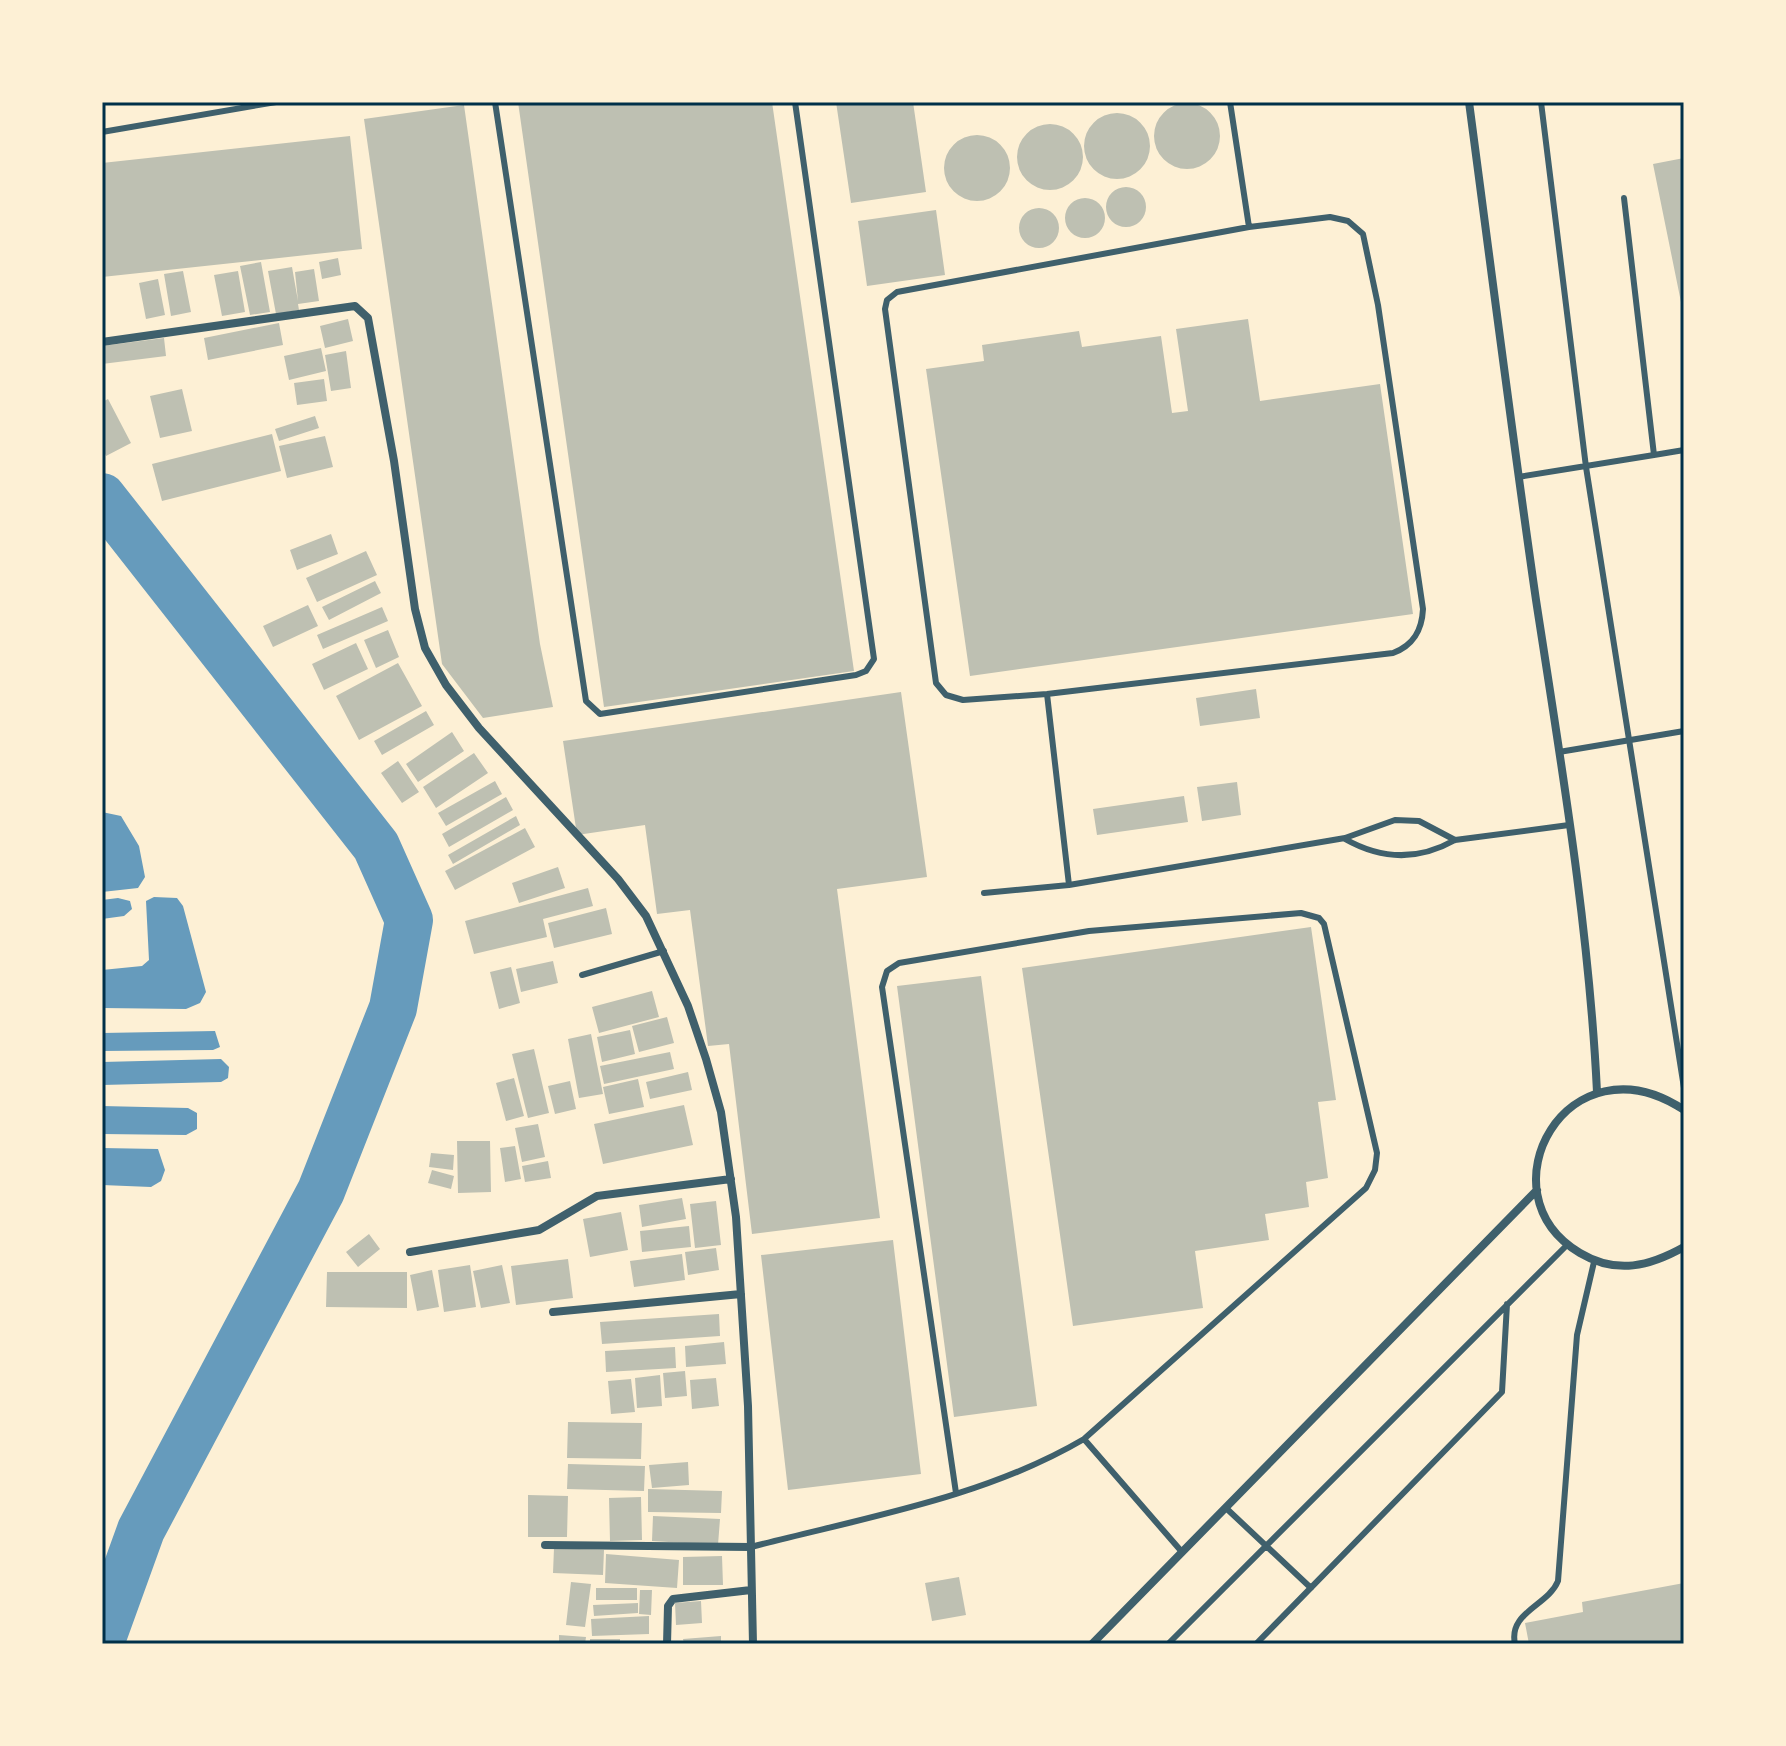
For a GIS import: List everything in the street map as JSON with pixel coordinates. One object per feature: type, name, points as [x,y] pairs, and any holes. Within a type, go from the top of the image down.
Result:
[{"type":"street","points":[[1469,102],[1593,1009],[1597,1092]]},
{"type":"street","points":[[102,342],[355,306],[362,310],[370,325],[415,609],[429,657],[479,728],[618,879],[646,916],[664,951],[706,1059],[721,1112],[731,1179],[741,1294],[753,1644]]},
{"type":"street","points":[[1684,1110],[1661,1095],[1629,1088],[1597,1092],[1575,1103],[1550,1131],[1537,1165],[1537,1190],[1547,1220],[1567,1245],[1594,1262],[1625,1268],[1656,1262],[1684,1247]]},
{"type":"street","points":[[410,1252],[539,1230],[597,1196],[731,1179]]},
{"type":"street","points":[[1092,1644],[1537,1190]]},
{"type":"street","points":[[553,1312],[741,1294]]},
{"type":"street","points":[[545,1545],[751,1547]]},
{"type":"street","points":[[667,1644],[668,1606],[673,1599],[751,1590]]},
{"type":"lane","points":[[102,132],[276,102]]},
{"type":"lane","points":[[495,102],[586,701],[600,714],[856,675],[866,671],[874,659],[795,102]]},
{"type":"lane","points":[[1230,102],[1249,227]]},
{"type":"lane","points":[[1541,102],[1586,467],[1684,1088]]},
{"type":"lane","points":[[1624,198],[1654,455]]},
{"type":"lane","points":[[1330,217],[1348,221],[1363,234],[1378,305],[1423,609],[1420,630],[1410,643],[1393,653],[1047,694],[963,700],[946,695],[936,683],[885,309],[887,300],[897,292],[1249,227],[1330,217]]},
{"type":"lane","points":[[1518,477],[1684,450]]},
{"type":"lane","points":[[1047,694],[1069,885]]},
{"type":"lane","points":[[1559,752],[1684,731]]},
{"type":"lane","points":[[984,893],[1069,885],[1345,838],[1376,825],[1406,819],[1431,826],[1455,840]]},
{"type":"lane","points":[[1345,838],[1371,853],[1400,856],[1439,849],[1455,840],[1569,825]]},
{"type":"lane","points":[[751,1547],[956,1493],[1036,1463],[1084,1439],[1356,1199],[1372,1179],[1377,1153],[1324,924],[1315,915],[1301,913],[1089,931],[899,963],[887,971],[882,987],[956,1493]]},
{"type":"lane","points":[[582,975],[664,951]]},
{"type":"lane","points":[[1168,1644],[1567,1245]]},
{"type":"lane","points":[[1515,1644],[1516,1625],[1523,1615],[1551,1594],[1558,1581],[1577,1335],[1594,1262]]},
{"type":"lane","points":[[1256,1644],[1502,1392],[1507,1304]]},
{"type":"lane","points":[[1084,1439],[1182,1552]]},
{"type":"lane","points":[[1227,1509],[1311,1588]]},
{"type":"water","points":[[102,812],[121,816],[139,846],[145,877],[138,888],[102,892]]},
{"type":"water","points":[[154,897],[177,898],[183,906],[206,992],[200,1003],[186,1009],[102,1008],[102,970],[142,966],[149,960],[146,901]]},
{"type":"water","points":[[118,898],[130,901],[132,909],[124,916],[102,919],[102,900]]},
{"type":"water","points":[[215,1031],[220,1047],[213,1050],[102,1051],[102,1033]]},
{"type":"water","points":[[221,1059],[229,1067],[228,1078],[221,1082],[102,1085],[102,1062]]},
{"type":"water","points":[[102,1106],[188,1108],[197,1113],[197,1129],[186,1135],[102,1134]]},
{"type":"water","points":[[102,1148],[158,1149],[165,1170],[161,1181],[151,1187],[102,1185]]},
{"type":"building","points":[[518,102],[772,102],[854,671],[604,707]]},
{"type":"building","points":[[836,102],[913,102],[926,192],[851,203]]},
{"type":"building","points":[[1187,103],[1210,113],[1220,136],[1210,159],[1187,169],[1164,159],[1154,136],[1164,113]]},
{"type":"building","points":[[464,105],[540,644],[553,707],[483,718],[442,664],[364,119]]},
{"type":"building","points":[[1117,113],[1140,123],[1150,146],[1140,169],[1117,179],[1094,169],[1084,146],[1094,123]]},
{"type":"building","points":[[1050,124],[1073,134],[1083,157],[1073,180],[1050,190],[1027,180],[1017,157],[1027,134]]},
{"type":"building","points":[[977,135],[1000,145],[1010,168],[1000,191],[977,201],[954,191],[944,168],[954,145]]},
{"type":"building","points":[[350,136],[362,249],[102,277],[102,163]]},
{"type":"building","points":[[1684,158],[1684,312],[1683,312],[1653,164]]},
{"type":"building","points":[[1126,187],[1140,193],[1146,207],[1140,221],[1126,227],[1112,221],[1106,207],[1112,193]]},
{"type":"building","points":[[1085,198],[1099,204],[1105,218],[1099,232],[1085,238],[1071,232],[1065,218],[1071,204]]},
{"type":"building","points":[[1039,208],[1053,214],[1059,228],[1053,242],[1039,248],[1025,242],[1019,228],[1025,214]]},
{"type":"building","points":[[936,210],[945,275],[867,286],[858,221]]},
{"type":"building","points":[[338,258],[341,275],[322,279],[319,262]]},
{"type":"building","points":[[261,262],[270,312],[250,315],[240,266]]},
{"type":"building","points":[[292,267],[298,301],[295,272],[314,269],[319,301],[298,304],[299,310],[276,314],[268,271]]},
{"type":"building","points":[[183,271],[191,312],[171,316],[164,274]]},
{"type":"building","points":[[238,271],[245,312],[222,316],[214,275]]},
{"type":"building","points":[[158,279],[165,315],[146,319],[139,283]]},
{"type":"building","points":[[348,319],[353,341],[325,348],[320,326]]},
{"type":"building","points":[[1248,319],[1260,401],[1380,384],[1413,614],[970,676],[926,369],[984,361],[982,345],[1079,331],[1082,347],[1161,336],[1172,413],[1188,411],[1176,329]]},
{"type":"building","points":[[279,323],[283,345],[208,360],[204,338]]},
{"type":"building","points":[[164,338],[166,356],[102,364],[102,346]]},
{"type":"building","points":[[321,348],[326,371],[289,380],[284,356]]},
{"type":"building","points":[[346,351],[351,388],[331,391],[325,355]]},
{"type":"building","points":[[324,379],[327,401],[297,405],[294,383]]},
{"type":"building","points":[[182,389],[192,431],[160,438],[150,396]]},
{"type":"building","points":[[108,399],[131,443],[106,456],[102,447],[102,402]]},
{"type":"building","points":[[315,416],[319,428],[279,441],[275,429]]},
{"type":"building","points":[[272,434],[281,471],[162,501],[152,464]]},
{"type":"building","points":[[325,436],[333,467],[287,478],[279,446]]},
{"type":"building","points":[[331,534],[338,554],[297,570],[290,550]]},
{"type":"building","points":[[366,551],[377,575],[317,602],[306,578]]},
{"type":"building","points":[[375,581],[381,593],[329,620],[322,607]]},
{"type":"building","points":[[308,605],[318,626],[273,647],[263,626]]},
{"type":"building","points":[[382,607],[388,621],[323,649],[317,635]]},
{"type":"building","points":[[388,630],[399,657],[376,668],[364,640]]},
{"type":"building","points":[[356,643],[368,669],[324,690],[312,664]]},
{"type":"building","points":[[398,663],[422,706],[359,740],[336,696]]},
{"type":"building","points":[[1256,689],[1260,718],[1200,726],[1196,698]]},
{"type":"building","points":[[901,692],[927,877],[837,889],[880,1218],[752,1234],[729,1044],[708,1046],[690,910],[657,914],[645,825],[577,835],[563,741]]},
{"type":"building","points":[[426,711],[434,725],[382,755],[374,741]]},
{"type":"building","points":[[452,732],[464,751],[418,782],[406,764]]},
{"type":"building","points":[[474,753],[488,773],[436,808],[423,787]]},
{"type":"building","points":[[398,761],[419,792],[402,803],[381,773]]},
{"type":"building","points":[[495,781],[502,794],[446,826],[438,813]]},
{"type":"building","points":[[1237,782],[1241,815],[1202,821],[1197,787]]},
{"type":"building","points":[[1184,796],[1188,822],[1097,835],[1093,809]]},
{"type":"building","points":[[506,797],[513,810],[449,847],[442,834]]},
{"type":"building","points":[[516,816],[520,825],[453,864],[448,855]]},
{"type":"building","points":[[525,828],[535,847],[455,890],[445,871]]},
{"type":"building","points":[[558,867],[565,888],[519,903],[512,883]]},
{"type":"building","points":[[588,888],[593,906],[543,919],[547,937],[474,954],[465,921]]},
{"type":"building","points":[[606,908],[612,934],[554,948],[548,923]]},
{"type":"building","points":[[1311,927],[1336,1100],[1318,1102],[1328,1178],[1306,1182],[1309,1207],[1265,1214],[1269,1240],[1195,1251],[1203,1308],[1073,1326],[1022,968]]},
{"type":"building","points":[[553,961],[558,983],[521,992],[516,969]]},
{"type":"building","points":[[511,967],[520,1003],[499,1009],[490,972]]},
{"type":"building","points":[[981,976],[1037,1406],[954,1417],[897,986]]},
{"type":"building","points":[[652,991],[659,1017],[599,1033],[592,1007]]},
{"type":"building","points":[[667,1017],[674,1043],[639,1052],[632,1026]]},
{"type":"building","points":[[630,1030],[635,1054],[602,1062],[597,1037]]},
{"type":"building","points":[[591,1034],[603,1094],[579,1098],[568,1039]]},
{"type":"building","points":[[534,1049],[549,1113],[528,1118],[512,1054]]},
{"type":"building","points":[[670,1052],[674,1069],[604,1084],[600,1066]]},
{"type":"building","points":[[688,1072],[692,1090],[650,1099],[646,1082]]},
{"type":"building","points":[[514,1078],[524,1116],[506,1121],[496,1083]]},
{"type":"building","points":[[638,1079],[644,1107],[609,1114],[603,1087]]},
{"type":"building","points":[[570,1081],[576,1109],[555,1114],[548,1086]]},
{"type":"building","points":[[684,1105],[693,1145],[603,1164],[594,1124]]},
{"type":"building","points":[[538,1124],[545,1157],[522,1162],[515,1128]]},
{"type":"building","points":[[457,1141],[490,1141],[491,1192],[458,1193]]},
{"type":"building","points":[[515,1146],[521,1179],[505,1182],[500,1148]]},
{"type":"building","points":[[431,1153],[454,1155],[453,1170],[429,1167]]},
{"type":"building","points":[[548,1161],[551,1178],[525,1182],[522,1166]]},
{"type":"building","points":[[432,1170],[454,1176],[451,1189],[428,1183]]},
{"type":"building","points":[[682,1198],[686,1219],[642,1227],[639,1205]]},
{"type":"building","points":[[716,1201],[721,1245],[695,1248],[690,1204]]},
{"type":"building","points":[[621,1212],[628,1250],[590,1257],[583,1219]]},
{"type":"building","points":[[689,1226],[691,1247],[642,1252],[640,1231]]},
{"type":"building","points":[[369,1234],[380,1249],[358,1267],[346,1252]]},
{"type":"building","points":[[893,1240],[921,1474],[788,1490],[761,1255]]},
{"type":"building","points":[[716,1248],[719,1270],[688,1275],[685,1252]]},
{"type":"building","points":[[682,1254],[685,1280],[634,1287],[630,1261]]},
{"type":"building","points":[[568,1259],[573,1298],[516,1305],[511,1266]]},
{"type":"building","points":[[470,1265],[476,1307],[444,1312],[438,1270]]},
{"type":"building","points":[[502,1265],[510,1303],[481,1308],[473,1271]]},
{"type":"building","points":[[432,1270],[439,1307],[417,1311],[410,1275]]},
{"type":"building","points":[[327,1272],[407,1272],[407,1308],[326,1307]]},
{"type":"building","points":[[719,1314],[720,1336],[602,1344],[600,1322]]},
{"type":"building","points":[[724,1342],[726,1364],[686,1367],[685,1346]]},
{"type":"building","points":[[675,1347],[676,1368],[606,1372],[605,1351]]},
{"type":"building","points":[[685,1371],[687,1396],[665,1398],[663,1373]]},
{"type":"building","points":[[660,1375],[662,1406],[637,1408],[635,1378]]},
{"type":"building","points":[[716,1378],[719,1406],[692,1409],[690,1380]]},
{"type":"building","points":[[631,1379],[635,1412],[611,1414],[608,1381]]},
{"type":"building","points":[[568,1422],[642,1423],[641,1459],[567,1458]]},
{"type":"building","points":[[688,1462],[689,1485],[652,1488],[649,1465]]},
{"type":"building","points":[[568,1464],[645,1466],[644,1491],[567,1489]]},
{"type":"building","points":[[648,1489],[722,1491],[721,1513],[648,1512]]},
{"type":"building","points":[[528,1495],[568,1496],[567,1537],[528,1537]]},
{"type":"building","points":[[641,1497],[642,1540],[610,1541],[609,1498]]},
{"type":"building","points":[[653,1516],[720,1519],[718,1545],[652,1541]]},
{"type":"building","points":[[554,1548],[604,1550],[603,1575],[553,1573]]},
{"type":"building","points":[[606,1554],[679,1560],[677,1588],[605,1583]]},
{"type":"building","points":[[722,1556],[723,1585],[683,1585],[683,1557]]},
{"type":"building","points":[[959,1577],[966,1615],[932,1621],[925,1583]]},
{"type":"building","points":[[571,1582],[591,1584],[585,1627],[566,1625]]},
{"type":"building","points":[[1684,1583],[1684,1644],[1529,1644],[1525,1623],[1583,1612],[1582,1602]]},
{"type":"building","points":[[596,1588],[637,1588],[637,1600],[596,1600]]},
{"type":"building","points":[[640,1590],[652,1590],[651,1615],[639,1614]]},
{"type":"building","points":[[701,1601],[702,1623],[676,1625],[675,1603]]},
{"type":"building","points":[[638,1603],[638,1613],[594,1616],[593,1605]]},
{"type":"building","points":[[649,1616],[649,1634],[592,1636],[591,1619]]},
{"type":"building","points":[[559,1635],[586,1637],[585,1644],[559,1644]]},
{"type":"building","points":[[721,1636],[721,1644],[684,1644],[683,1639]]},
{"type":"building","points":[[590,1639],[620,1639],[620,1644],[590,1644]]},
{"type":"waterway","points":[[102,497],[376,846],[409,920],[393,1008],[321,1191],[141,1530],[102,1638]]}]
